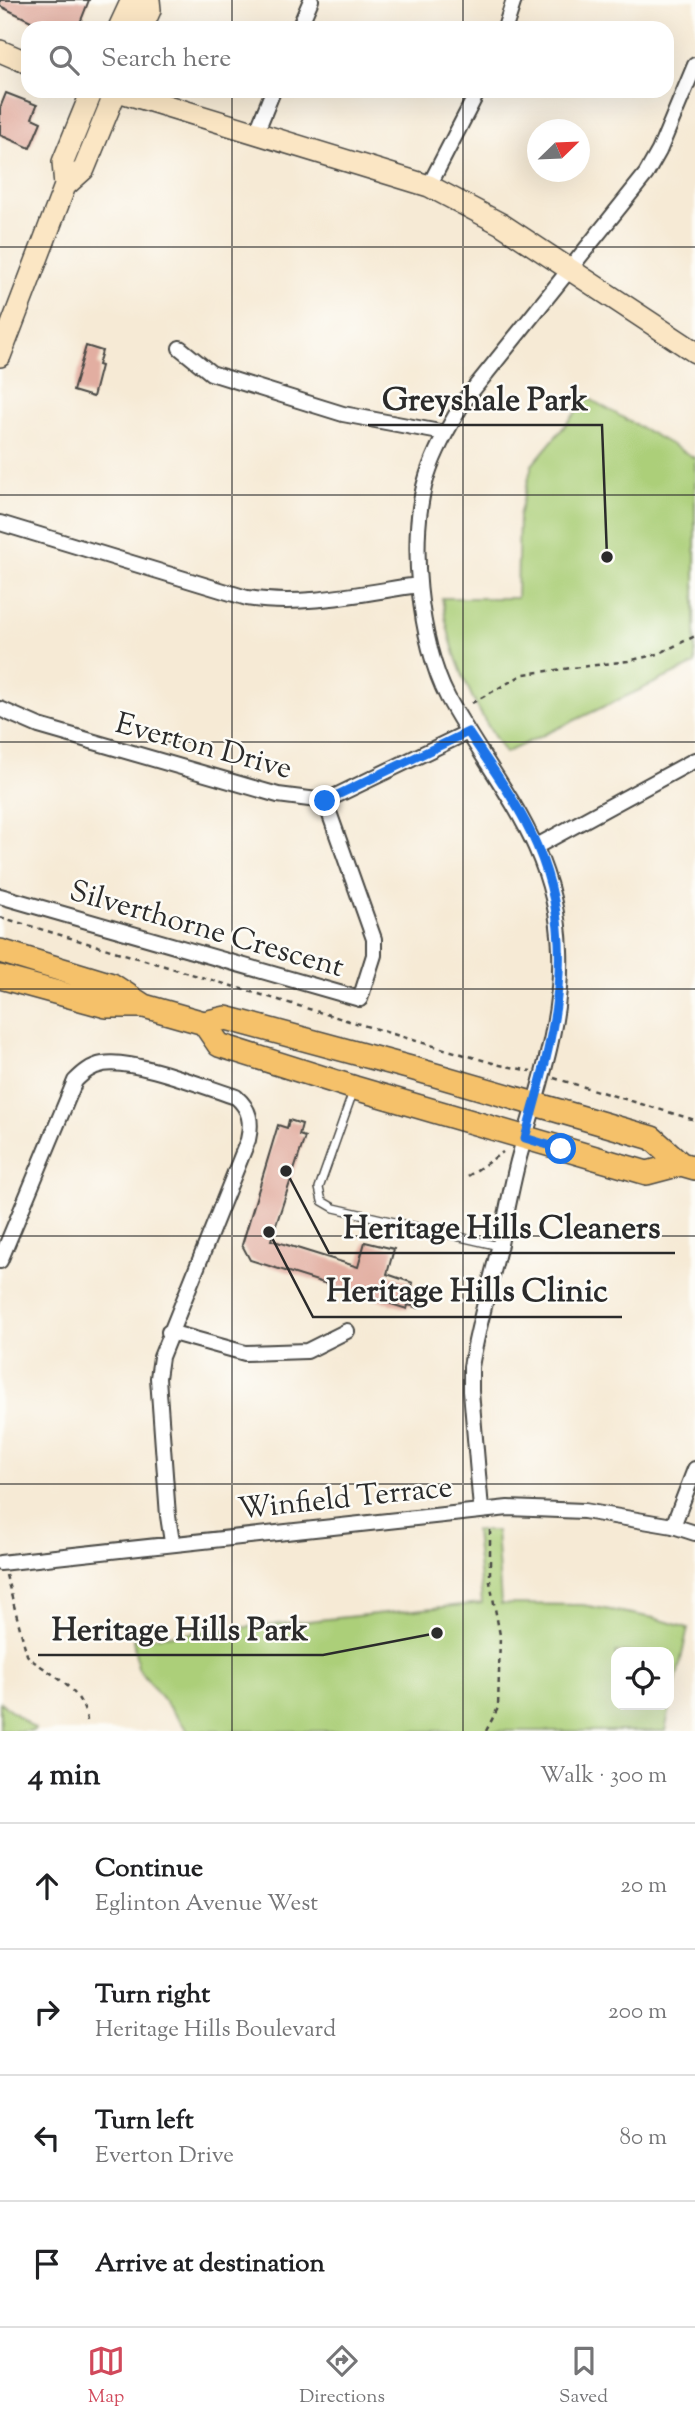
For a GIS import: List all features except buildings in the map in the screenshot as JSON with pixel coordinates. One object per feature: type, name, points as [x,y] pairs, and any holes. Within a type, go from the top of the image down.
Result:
[{"type":"main road","points":[[0,951],[113,985],[144,1006]]},
{"type":"main road","points":[[0,978],[106,1006],[144,1006],[204,1023],[226,1018],[652,1138],[688,1166]]},
{"type":"main road","points":[[204,1023],[219,1045],[355,1088],[647,1173],[688,1166]]},
{"type":"street","points":[[122,21],[132,0]]},
{"type":"street","points":[[145,21],[150,10],[149,0]]},
{"type":"street","points":[[302,21],[311,0]]},
{"type":"street","points":[[507,21],[514,0]]},
{"type":"street","points":[[0,51],[21,61]]},
{"type":"street","points":[[481,1509],[471,1367],[511,1188],[546,1064],[557,1010],[560,970],[556,914],[537,846],[513,802],[446,695],[432,653],[418,585],[419,515],[427,476],[445,433],[464,401],[646,174],[659,151],[695,65]]},
{"type":"street","points":[[0,356],[65,186],[63,162],[89,98]]},
{"type":"street","points":[[65,186],[84,169],[114,98]]},
{"type":"street","points":[[140,98],[429,186],[501,224],[695,352]]},
{"type":"street","points":[[256,133],[270,98]]},
{"type":"street","points":[[429,186],[474,98]]},
{"type":"street","points":[[180,348],[211,373],[343,414],[445,433]]},
{"type":"street","points":[[0,523],[260,600],[295,602],[418,585]]},
{"type":"street","name":"Everton Drive","points":[[0,709],[39,726],[278,796],[325,801],[468,732]]},
{"type":"street","points":[[537,846],[695,760]]},
{"type":"street","name":"Silverthorne Crescent","points":[[0,895],[360,999],[374,955],[374,939],[325,801]]},
{"type":"street","points":[[0,1261],[75,1081],[86,1071],[102,1064],[125,1063],[236,1097],[249,1115],[251,1122],[248,1140],[161,1357],[158,1378],[172,1542]]},
{"type":"street","points":[[169,1332],[245,1353],[307,1352],[347,1331]]},
{"type":"street","points":[[673,1526],[695,1469]]},
{"type":"street","name":"Winfield Terrace","points":[[1,1562],[508,1507],[584,1511],[673,1526],[695,1533]]},
{"type":"lane","points":[[355,1088],[319,1188],[322,1201],[334,1208],[499,1246]]},
{"type":"path","points":[[472,703],[524,674],[628,661],[657,654],[695,636]]},
{"type":"path","points":[[0,917],[425,1044],[500,1065],[522,1068]]},
{"type":"path","points":[[560,1080],[695,1120]]},
{"type":"path","points":[[468,1176],[503,1152]]},
{"type":"path","points":[[486,1731],[498,1708],[500,1635],[490,1582],[490,1526]]},
{"type":"path","points":[[1,1562],[27,1655],[30,1660],[62,1679],[83,1707],[87,1721]]},
{"type":"green space","points":[[588,398],[695,458],[695,664],[505,753],[464,680],[451,640],[442,598],[517,598],[519,516],[532,465]]},
{"type":"green space","points":[[475,1531],[496,1531],[501,1604],[583,1605],[654,1618],[688,1628],[674,1691],[674,1647],[611,1647],[611,1710],[670,1710],[665,1731],[188,1731],[138,1668],[133,1639],[482,1603]]},
{"type":"green space","points":[[0,1702],[35,1729],[34,1731],[0,1731]]},
{"type":"place","name":"Greyshale Park","points":[[607,557]]},
{"type":"place","name":"Heritage Hills Cleaners","points":[[286,1171]]},
{"type":"place","name":"Heritage Hills Clinic","points":[[269,1232]]},
{"type":"place","name":"Heritage Hills Park","points":[[437,1633]]},
{"type":"route","points":[[325,801],[468,732],[530,831],[544,865],[553,900],[560,950],[557,1010],[546,1064],[525,1138],[561,1149]]}]
